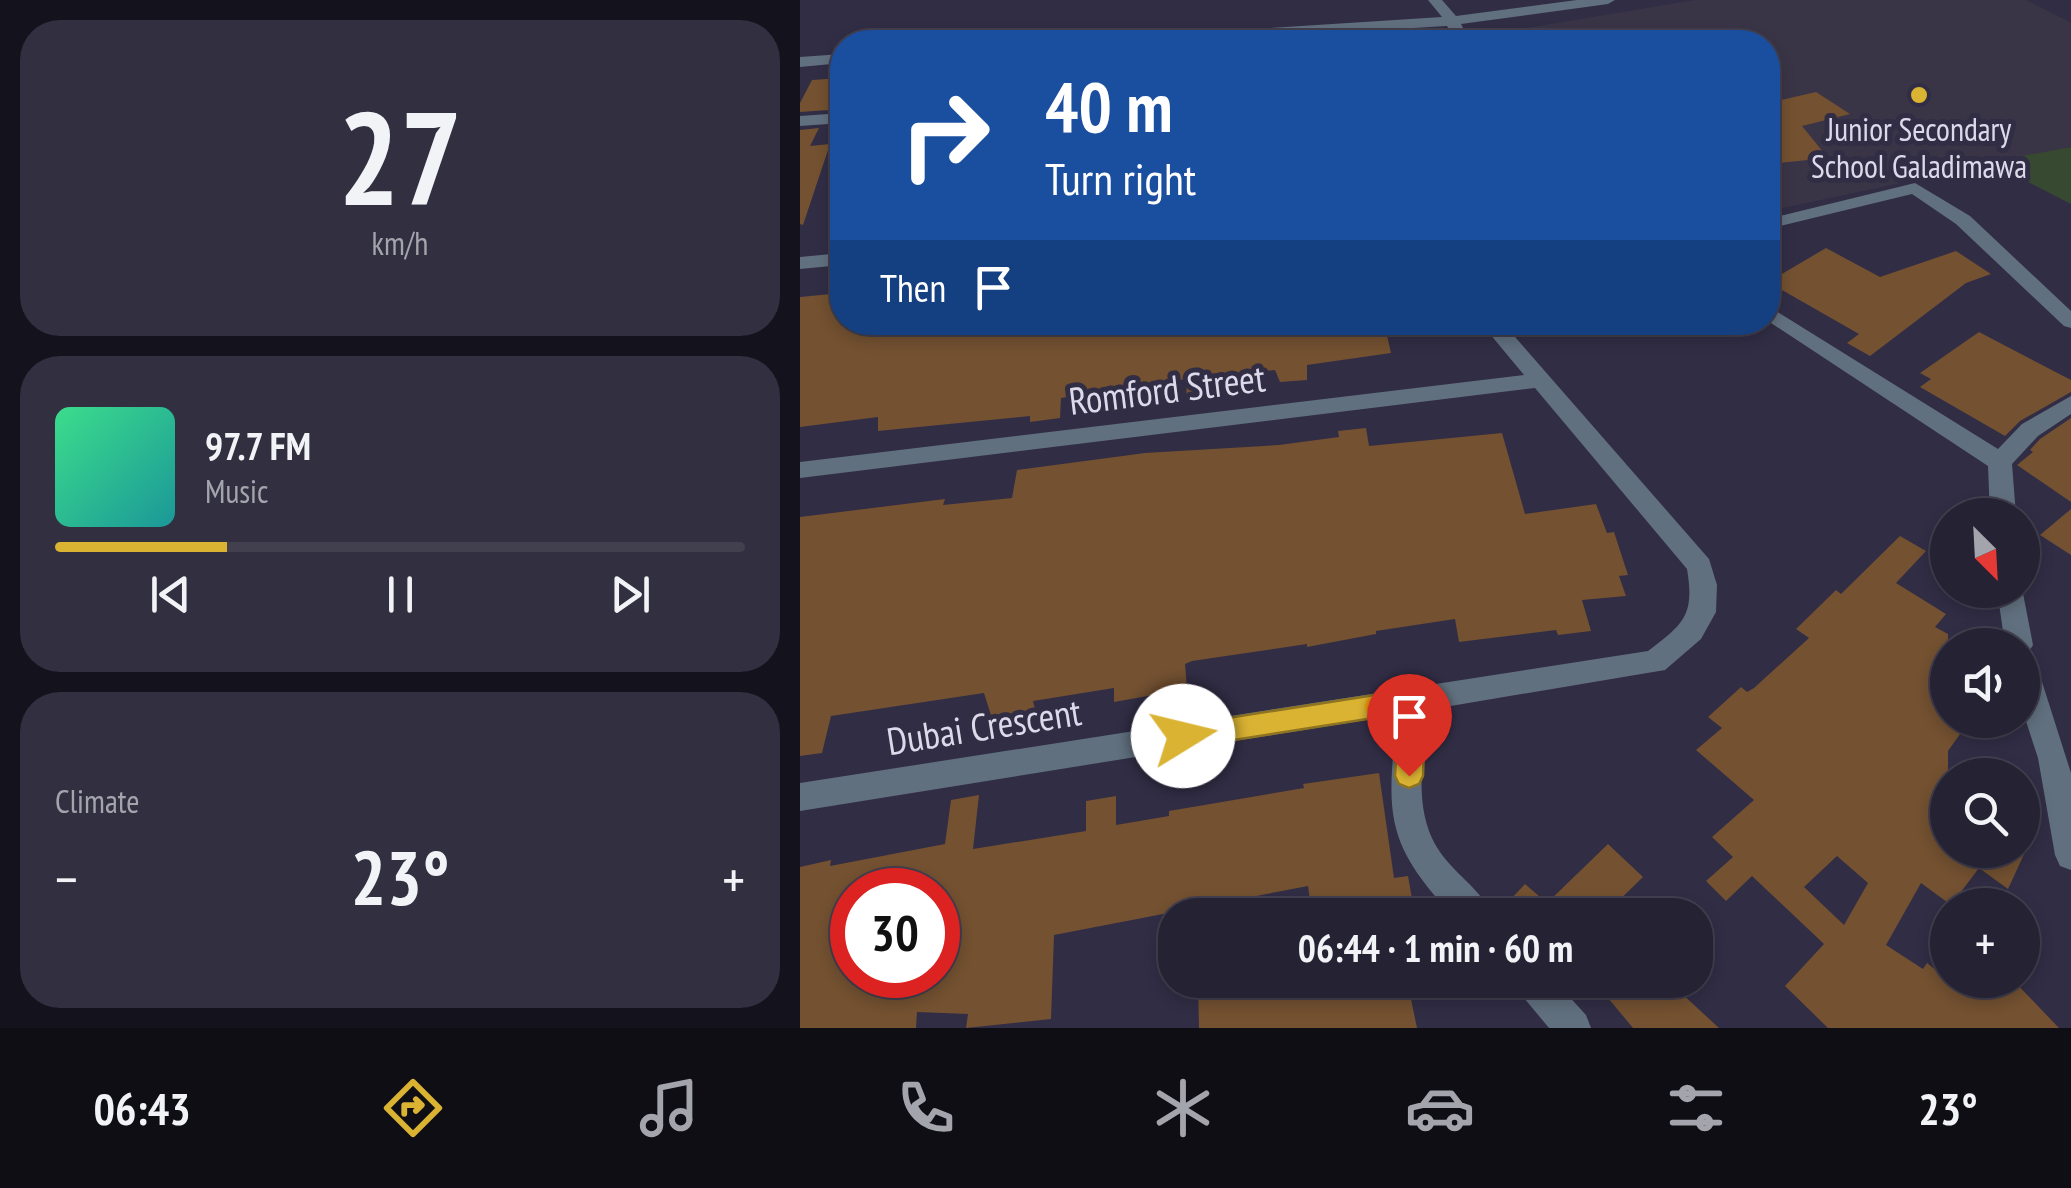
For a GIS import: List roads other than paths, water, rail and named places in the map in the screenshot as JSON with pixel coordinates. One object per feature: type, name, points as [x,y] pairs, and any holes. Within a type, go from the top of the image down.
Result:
[{"type":"street","points":[[1434,0],[1457,30]]},
{"type":"street","points":[[1298,30],[1452,20],[1606,0]]},
{"type":"street","points":[[800,62],[830,60]]},
{"type":"street","points":[[800,121],[830,119]]},
{"type":"street","points":[[1780,221],[1915,188],[1963,220],[2071,322]]},
{"type":"street","points":[[800,263],[830,260]]},
{"type":"street","points":[[1780,320],[2000,462]]},
{"type":"street","points":[[1502,335],[1542,380]]},
{"type":"street","name":"Romford Street","points":[[800,470],[1542,380]]},
{"type":"street","name":"Dubai Crescent","points":[[800,797],[1656,662],[1694,630],[1707,599],[1700,566],[1542,380]]},
{"type":"street","points":[[2002,498],[2000,462],[2030,430],[2071,402]]},
{"type":"street","points":[[1413,700],[1407,813],[1410,833],[1422,855],[1459,898]]},
{"type":"street","points":[[2040,715],[2064,785],[2071,855]]},
{"type":"street","points":[[1547,998],[1573,1028]]},
{"type":"place","name":"Junior Secondary School Galadimawa","points":[[1919,95]]}]
